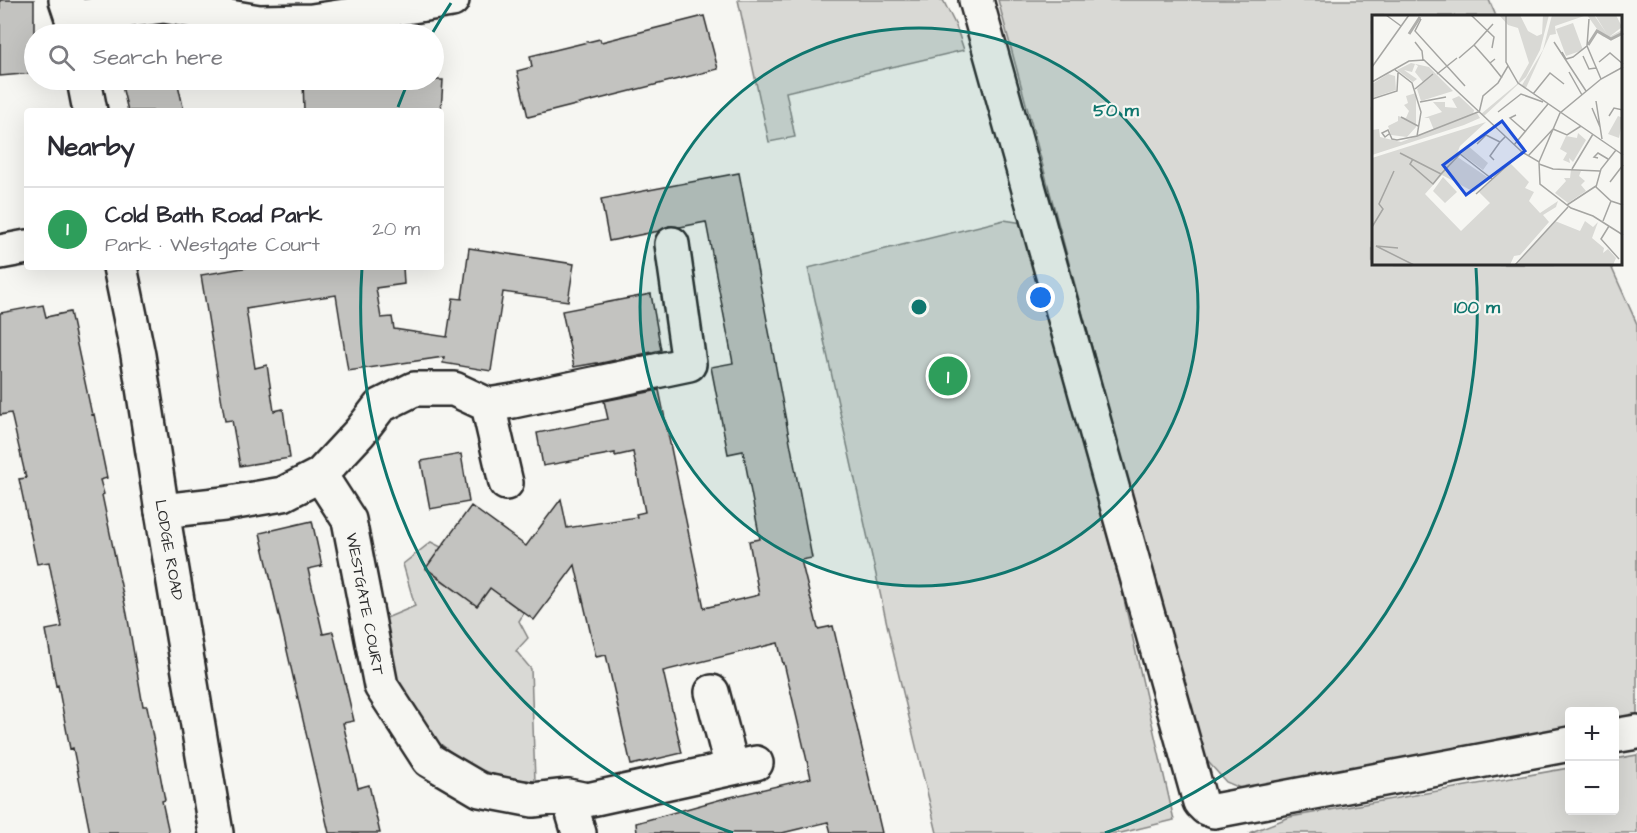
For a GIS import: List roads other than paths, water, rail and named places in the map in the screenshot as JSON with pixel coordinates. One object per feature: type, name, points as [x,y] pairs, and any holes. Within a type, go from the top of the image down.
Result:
[{"type":"street","points":[[71,17],[164,6],[259,22],[312,21],[452,0]]},
{"type":"street","points":[[976,0],[1200,802],[1206,808],[1214,811],[1565,745]]},
{"type":"street","points":[[86,90],[89,108]]},
{"type":"street","points":[[162,511],[283,494],[320,475],[360,432],[380,406],[414,389],[454,389],[488,405],[689,364],[672,244]]},
{"type":"street","points":[[0,252],[24,248]]},
{"type":"street","name":"LODGE ROAD","points":[[121,270],[138,355],[216,833]]},
{"type":"street","points":[[488,405],[506,483]]},
{"type":"street","name":"WESTGATE COURT","points":[[320,475],[350,520],[381,686],[429,760],[480,790],[533,800],[568,796],[587,800],[744,765],[712,692]]},
{"type":"street","points":[[1619,735],[1637,732]]},
{"type":"street","points":[[568,796],[579,833]]},
{"type":"place","name":"Cold Bath Road Park","points":[[948,376]]}]
